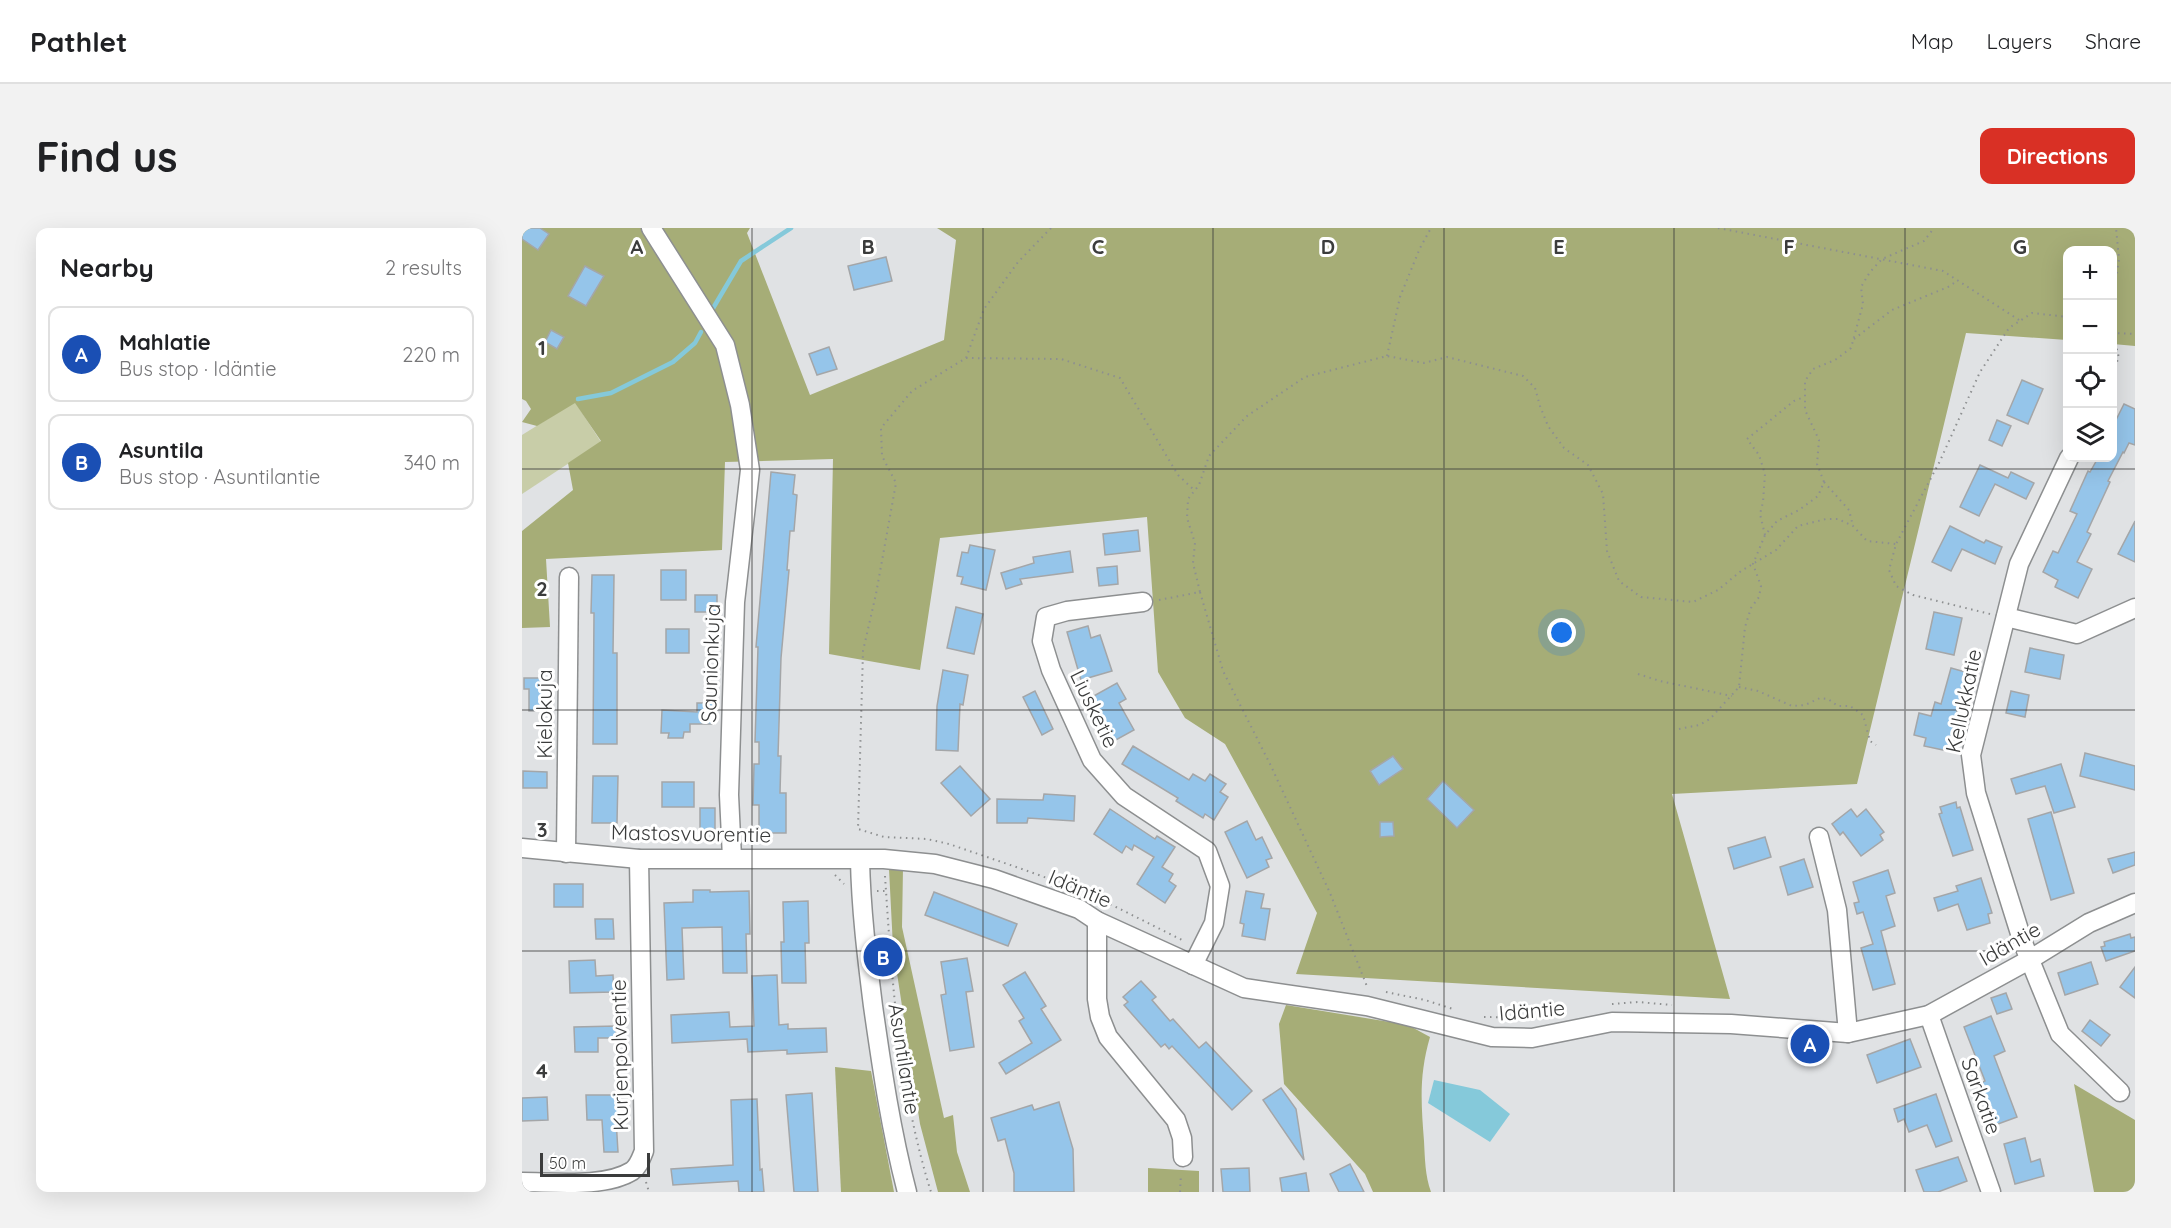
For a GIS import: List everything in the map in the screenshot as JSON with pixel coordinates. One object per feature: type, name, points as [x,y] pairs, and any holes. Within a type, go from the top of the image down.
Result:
[{"type":"street","name":"Saunionkuja","points":[[651,228],[725,345],[740,405],[750,470],[735,602],[729,795],[732,858]]},
{"type":"street","name":"Kellukkatie","points":[[2067,462],[2019,564],[1971,755],[1976,793],[2029,960],[2060,1034],[2120,1092]]},
{"type":"street","name":"Kielokuja","points":[[566,852],[568,577]]},
{"type":"street","name":"Liusketie","points":[[1143,602],[1067,611],[1046,617],[1042,641],[1051,670],[1092,760],[1124,796],[1207,851],[1220,886],[1214,923],[1197,958]]},
{"type":"street","points":[[2006,617],[2077,634],[2135,608]]},
{"type":"street","points":[[1819,837],[1837,910],[1848,1033]]},
{"type":"street","name":"Mastosvuorentie","points":[[522,848],[639,858],[860,860]]},
{"type":"street","name":"Kurjenpolventie","points":[[522,1182],[600,1182],[632,1170],[640,1162],[644,1151],[639,858]]},
{"type":"street","name":"Idäntie","points":[[860,860],[884,859],[935,864],[994,879],[1078,909],[1098,921],[1197,958],[1244,988],[1367,1006],[1492,1037],[1532,1038],[1612,1022],[1731,1024],[1848,1033],[1929,1015],[2029,960],[2089,923],[2135,903]]},
{"type":"street","name":"Asuntilantie","points":[[860,860],[861,890],[877,1030],[894,1142],[907,1192]]},
{"type":"street","points":[[1098,921],[1097,999],[1100,1017],[1108,1037],[1176,1120],[1182,1138],[1183,1157]]},
{"type":"street","name":"Sarkatie","points":[[1929,1015],[1991,1192]]},
{"type":"path","points":[[966,358],[984,309],[1018,262],[1051,228]]},
{"type":"path","points":[[1387,356],[1400,297],[1420,248],[1431,228]]},
{"type":"path","points":[[1718,228],[1943,271],[2019,320]]},
{"type":"path","points":[[1853,526],[1849,510],[1824,482],[1817,464],[1819,440],[1805,410],[1805,381],[1813,369],[1834,360],[1851,348],[1863,304],[1861,287],[1870,272],[1882,259],[1924,241],[1934,228]]},
{"type":"path","points":[[2112,300],[2119,259],[2116,228]]},
{"type":"path","points":[[1854,339],[1892,310],[1948,288],[1958,280]]},
{"type":"path","points":[[2006,617],[1913,595],[1896,586],[1889,570],[1896,544],[1940,461],[1980,372],[2009,328],[2032,313],[2063,317]]},
{"type":"path","points":[[2117,333],[2135,334]]},
{"type":"path","points":[[1359,989],[1369,991],[1330,893],[1270,764],[1223,671],[1193,563],[1195,543],[1187,518],[1188,499],[1199,485],[1209,456],[1247,416],[1305,377],[1387,356],[1424,363],[1448,357],[1523,376],[1535,388],[1539,406],[1548,426],[1564,448],[1588,465],[1603,494],[1607,551],[1619,581],[1641,597],[1693,602],[1718,590],[1776,550],[1798,526],[1826,519],[1838,519],[1853,526],[1867,541],[1896,544]]},
{"type":"path","points":[[1195,491],[1178,475],[1120,378],[1061,359],[966,358],[912,391],[881,428],[882,456],[896,483],[876,594],[862,651],[858,829],[884,837],[927,839],[949,844],[1086,892],[1197,958]]},
{"type":"path","points":[[1765,535],[1760,514],[1764,474],[1759,455],[1747,438],[1794,401],[1804,397]]},
{"type":"path","points":[[1679,729],[1699,725],[1710,718],[1739,687],[1745,627],[1751,608],[1759,597],[1761,586],[1753,564],[1765,535],[1777,521],[1799,510],[1818,496],[1824,482]]},
{"type":"path","points":[[1143,602],[1200,592]]},
{"type":"path","points":[[1638,674],[1660,681],[1732,696]]},
{"type":"path","points":[[1739,687],[1758,691],[1792,706],[1805,705],[1820,698],[1828,699],[1838,706],[1850,706],[1863,715],[1870,741],[1876,745]]},
{"type":"path","points":[[884,859],[891,975],[900,1053],[924,1170],[931,1192]]},
{"type":"path","points":[[1378,992],[1425,1000],[1456,1010]]},
{"type":"path","points":[[1613,1004],[1638,1002],[1673,1005]]},
{"type":"path","points":[[1477,1016],[1547,1018]]},
{"type":"path","points":[[1180,1192],[1183,1157]]},
{"type":"green space","points":[[522,228],[750,228],[747,233],[810,395],[944,340],[956,240],[937,228],[2135,228],[2135,346],[2117,344],[2117,246],[2063,246],[2063,340],[1966,333],[1857,784],[1672,794],[1730,999],[1296,974],[1317,913],[1225,744],[1185,718],[1158,672],[1147,517],[940,538],[920,670],[829,654],[833,459],[725,462],[722,550],[546,559],[550,627],[522,628],[522,531],[573,490],[568,463],[601,441],[575,403],[537,426],[522,422],[531,409],[522,399]]},
{"type":"green space","points":[[575,402],[601,442],[522,494],[522,435]]},
{"type":"green space","points":[[903,868],[902,927],[944,1118],[953,1115],[957,1152],[970,1192],[938,1192],[920,1124],[893,947],[889,869]]},
{"type":"green space","points":[[1286,1005],[1408,1025],[1430,1037],[1422,1076],[1422,1101],[1426,1167],[1431,1192],[1373,1192],[1365,1174],[1284,1084],[1279,1024]]},
{"type":"green space","points":[[835,1067],[871,1071],[894,1192],[841,1192]]},
{"type":"green space","points":[[2074,1084],[2135,1120],[2135,1192],[2094,1192]]},
{"type":"green space","points":[[1148,1168],[1199,1171],[1199,1192],[1148,1192]]},
{"type":"water","points":[[1434,1080],[1480,1090],[1510,1114],[1490,1142],[1428,1103]]},
{"type":"building","points":[[522,228],[540,228],[549,234],[538,250],[522,239]]},
{"type":"building","points":[[886,257],[892,281],[854,290],[848,266]]},
{"type":"building","points":[[585,266],[604,276],[586,306],[568,296]]},
{"type":"building","points":[[551,330],[564,337],[557,349],[545,342]]},
{"type":"building","points":[[829,347],[837,369],[817,375],[809,354]]},
{"type":"building","points":[[2022,380],[2043,389],[2028,424],[2007,415]]},
{"type":"building","points":[[2124,404],[2135,409],[2135,445],[2129,443],[2123,452],[2087,532],[2091,534],[2077,562],[2092,569],[2078,598],[2055,587],[2058,580],[2043,572],[2053,551],[2058,553],[2077,514],[2070,511],[2088,471],[2090,472],[2096,462],[2117,462],[2117,418]]},
{"type":"building","points":[[1997,420],[2011,426],[2002,446],[1989,440]]},
{"type":"building","points":[[1980,465],[2008,478],[2011,472],[2034,483],[2026,499],[1995,484],[1979,516],[1960,507]]},
{"type":"building","points":[[771,472],[795,475],[793,494],[797,495],[794,531],[790,531],[781,658],[778,756],[781,756],[780,793],[786,793],[786,833],[759,833],[759,805],[753,805],[754,764],[759,764],[759,742],[755,742],[758,647],[756,647]]},
{"type":"building","points":[[2135,521],[2135,562],[2118,554]]},
{"type":"building","points":[[1950,526],[1984,543],[1986,540],[2002,547],[1995,564],[1962,549],[1951,571],[1932,562]]},
{"type":"building","points":[[1138,530],[1140,551],[1105,555],[1103,534]]},
{"type":"building","points":[[970,545],[995,550],[986,590],[961,584],[963,577],[957,576],[962,552],[968,553]]},
{"type":"building","points":[[1070,551],[1073,572],[1020,579],[1022,584],[1006,589],[1001,573],[1034,563],[1033,557]]},
{"type":"building","points":[[1117,566],[1118,584],[1099,586],[1097,568]]},
{"type":"building","points":[[661,570],[686,570],[686,600],[661,600]]},
{"type":"building","points":[[592,575],[614,575],[613,653],[617,653],[617,744],[593,744]]},
{"type":"building","points":[[695,595],[717,595],[717,612],[695,612]]},
{"type":"building","points":[[956,607],[983,614],[974,654],[947,648]]},
{"type":"building","points":[[1934,612],[1962,618],[1954,655],[1926,649]]},
{"type":"building","points":[[1088,626],[1091,638],[1100,635],[1112,671],[1081,680],[1067,632]]},
{"type":"building","points":[[666,629],[689,629],[689,653],[666,653]]},
{"type":"building","points":[[2030,648],[2064,655],[2060,679],[2025,672]]},
{"type":"building","points":[[1951,668],[1969,673],[1965,689],[1962,689],[1948,751],[1924,746],[1926,738],[1914,735],[1919,713],[1931,716],[1935,702],[1941,704]]},
{"type":"building","points":[[943,670],[968,675],[963,705],[960,704],[958,751],[936,750],[937,706]]},
{"type":"building","points":[[524,678],[549,678],[549,689],[546,689],[546,711],[529,711],[529,689],[524,689]]},
{"type":"building","points":[[1117,683],[1126,699],[1119,703],[1134,730],[1114,741],[1090,698]]},
{"type":"building","points":[[1035,691],[1053,729],[1042,735],[1023,697]]},
{"type":"building","points":[[2011,691],[2029,695],[2025,717],[2006,713]]},
{"type":"building","points":[[697,703],[714,703],[714,724],[690,724],[690,732],[684,732],[683,738],[668,738],[669,733],[661,733],[662,710],[697,712]]},
{"type":"building","points":[[1133,746],[1189,780],[1193,774],[1205,781],[1210,774],[1226,784],[1220,792],[1228,797],[1214,820],[1205,814],[1203,818],[1176,801],[1178,798],[1122,764]]},
{"type":"building","points":[[2085,753],[2135,766],[2135,790],[2080,776]]},
{"type":"building","points":[[1393,756],[1403,769],[1379,785],[1370,771]]},
{"type":"building","points":[[2061,764],[2075,807],[2054,813],[2045,786],[2016,794],[2011,779]]},
{"type":"building","points":[[960,766],[990,799],[971,816],[941,783]]},
{"type":"building","points":[[523,771],[547,772],[547,788],[523,788]]},
{"type":"building","points":[[593,776],[618,776],[617,823],[592,823]]},
{"type":"building","points":[[1443,781],[1474,810],[1457,828],[1427,799]]},
{"type":"building","points":[[662,782],[694,782],[694,807],[662,807]]},
{"type":"building","points":[[1044,794],[1075,796],[1074,821],[1028,818],[1027,823],[997,823],[997,799],[1043,800]]},
{"type":"building","points":[[1956,802],[1957,808],[1960,807],[1973,850],[1953,856],[1939,814],[1942,813],[1940,807]]},
{"type":"building","points":[[700,808],[715,808],[715,830],[700,830]]},
{"type":"building","points":[[1110,809],[1155,839],[1157,836],[1175,847],[1162,867],[1173,874],[1169,881],[1176,886],[1165,903],[1137,884],[1154,857],[1134,845],[1132,850],[1126,846],[1122,853],[1094,834]]},
{"type":"building","points":[[1851,809],[1857,817],[1866,809],[1884,832],[1880,835],[1883,840],[1861,856],[1843,832],[1840,835],[1832,824]]},
{"type":"building","points":[[2051,812],[2074,893],[2051,900],[2028,819]]},
{"type":"building","points":[[1247,821],[1256,840],[1262,837],[1272,858],[1266,860],[1269,867],[1247,878],[1225,832]]},
{"type":"building","points":[[1380,822],[1393,822],[1394,836],[1380,837]]},
{"type":"building","points":[[1765,837],[1771,857],[1734,869],[1728,848]]},
{"type":"building","points":[[2135,852],[2135,865],[2113,873],[2108,859]]},
{"type":"building","points":[[1804,859],[1813,887],[1788,895],[1780,867]]},
{"type":"building","points":[[1888,870],[1895,893],[1886,896],[1895,926],[1881,931],[1895,984],[1873,990],[1861,948],[1873,944],[1863,912],[1857,914],[1854,903],[1859,902],[1853,882]]},
{"type":"building","points":[[1981,878],[1992,913],[1988,914],[1990,923],[1967,930],[1958,904],[1938,911],[1934,898],[1958,891],[1956,886]]},
{"type":"building","points":[[554,884],[583,884],[583,907],[554,907]]},
{"type":"building","points":[[693,890],[749,891],[750,934],[746,934],[747,973],[723,973],[722,927],[682,928],[684,979],[667,980],[664,903],[693,902]]},
{"type":"building","points":[[1246,891],[1264,894],[1261,908],[1270,909],[1265,940],[1242,936],[1244,924],[1240,923]]},
{"type":"building","points":[[934,892],[1017,924],[1008,946],[925,915]]},
{"type":"building","points":[[808,901],[809,943],[805,943],[806,983],[782,983],[783,902]]},
{"type":"building","points":[[595,919],[613,919],[614,939],[596,939]]},
{"type":"building","points":[[2130,934],[2131,938],[2135,937],[2135,951],[2106,961],[2101,947],[2105,946],[2104,942]]},
{"type":"building","points":[[967,958],[973,991],[966,992],[974,1047],[950,1051],[941,995],[946,994],[941,962]]},
{"type":"building","points":[[595,960],[596,976],[613,975],[614,992],[570,993],[569,961]]},
{"type":"building","points":[[2091,962],[2098,984],[2065,995],[2058,973]]},
{"type":"building","points":[[2135,967],[2135,998],[2120,987]]},
{"type":"building","points":[[1025,972],[1046,1006],[1041,1009],[1061,1040],[1006,1074],[999,1063],[1032,1043],[1019,1021],[1024,1018],[1003,985]]},
{"type":"building","points":[[777,975],[779,1025],[788,1024],[788,1029],[826,1028],[827,1052],[787,1054],[787,1050],[748,1052],[747,1039],[672,1043],[671,1015],[729,1012],[730,1027],[754,1026],[752,976]]},
{"type":"building","points":[[1141,981],[1156,997],[1152,1000],[1170,1021],[1173,1019],[1199,1048],[1206,1042],[1252,1091],[1232,1110],[1172,1046],[1169,1049],[1165,1044],[1161,1047],[1124,1005],[1128,1002],[1123,997]]},
{"type":"building","points":[[2006,993],[2012,1009],[1997,1014],[1991,998]]},
{"type":"building","points":[[1991,1016],[2005,1051],[1994,1056],[2017,1117],[1998,1124],[1994,1124],[1979,1084],[1985,1081],[1964,1027]]},
{"type":"building","points":[[2090,1020],[2110,1035],[2101,1046],[2082,1031]]},
{"type":"building","points":[[616,1026],[616,1038],[598,1038],[598,1052],[575,1052],[574,1027]]},
{"type":"building","points":[[1910,1039],[1921,1067],[1877,1083],[1867,1055]]},
{"type":"building","points":[[1281,1088],[1296,1109],[1304,1160],[1263,1100]]},
{"type":"building","points":[[812,1093],[818,1192],[794,1192],[786,1095]]},
{"type":"building","points":[[1936,1094],[1952,1141],[1936,1147],[1927,1125],[1909,1132],[1904,1119],[1898,1122],[1894,1109]]},
{"type":"building","points":[[586,1095],[618,1095],[618,1119],[616,1119],[618,1152],[604,1152],[602,1120],[587,1120]]},
{"type":"building","points":[[547,1097],[548,1120],[522,1121],[522,1098]]},
{"type":"building","points":[[757,1099],[760,1170],[762,1169],[764,1192],[739,1192],[738,1181],[673,1185],[671,1169],[733,1165],[731,1100]]},
{"type":"building","points":[[1059,1102],[1073,1149],[1074,1192],[1014,1192],[1014,1173],[1005,1139],[998,1141],[991,1118],[1032,1105],[1034,1110]]},
{"type":"building","points":[[2025,1138],[2031,1162],[2040,1159],[2044,1176],[2015,1184],[2004,1144]]},
{"type":"building","points":[[1958,1157],[1967,1181],[1938,1192],[1924,1192],[1916,1170]]},
{"type":"building","points":[[1350,1164],[1364,1192],[1339,1192],[1330,1174]]},
{"type":"building","points":[[1249,1168],[1250,1192],[1223,1192],[1221,1169]]},
{"type":"building","points":[[1306,1173],[1309,1192],[1282,1192],[1280,1178]]},
{"type":"waterway","points":[[712,310],[741,261],[791,228]]},
{"type":"waterway","points":[[578,399],[611,393],[673,362],[695,343],[701,332]]},
{"type":"place","name":"Asuntila","points":[[883,957]]},
{"type":"place","name":"Mahlatie","points":[[1810,1044]]}]
